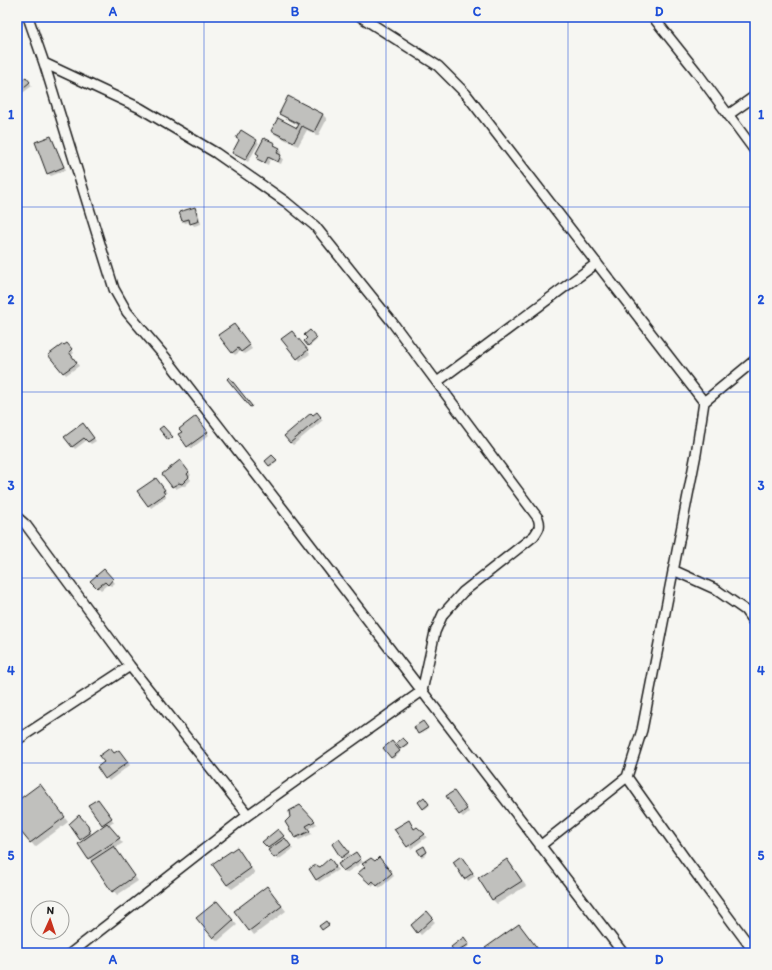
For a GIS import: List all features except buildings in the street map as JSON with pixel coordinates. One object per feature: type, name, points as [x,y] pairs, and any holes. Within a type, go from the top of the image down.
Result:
[{"type":"street","points":[[28,17],[44,63],[114,289],[127,312],[166,358],[277,500],[623,953]]},
{"type":"street","points":[[361,17],[438,66],[466,94],[704,402]]},
{"type":"street","points":[[653,17],[696,71],[755,151]]},
{"type":"street","points":[[44,63],[140,108],[216,154],[286,202],[315,226],[392,322],[533,512],[540,524],[539,530],[534,536],[463,592],[443,614],[435,632],[422,691],[248,815],[71,953]]},
{"type":"street","points":[[728,115],[755,96]]},
{"type":"street","points":[[437,382],[597,263]]},
{"type":"street","points":[[540,846],[627,777],[642,730],[696,454],[704,402],[755,360]]},
{"type":"street","points":[[17,517],[26,525],[130,666],[248,815]]},
{"type":"street","points":[[673,570],[715,589],[745,610],[755,624]]},
{"type":"street","points":[[17,740],[130,666]]},
{"type":"street","points":[[627,777],[755,953]]}]
